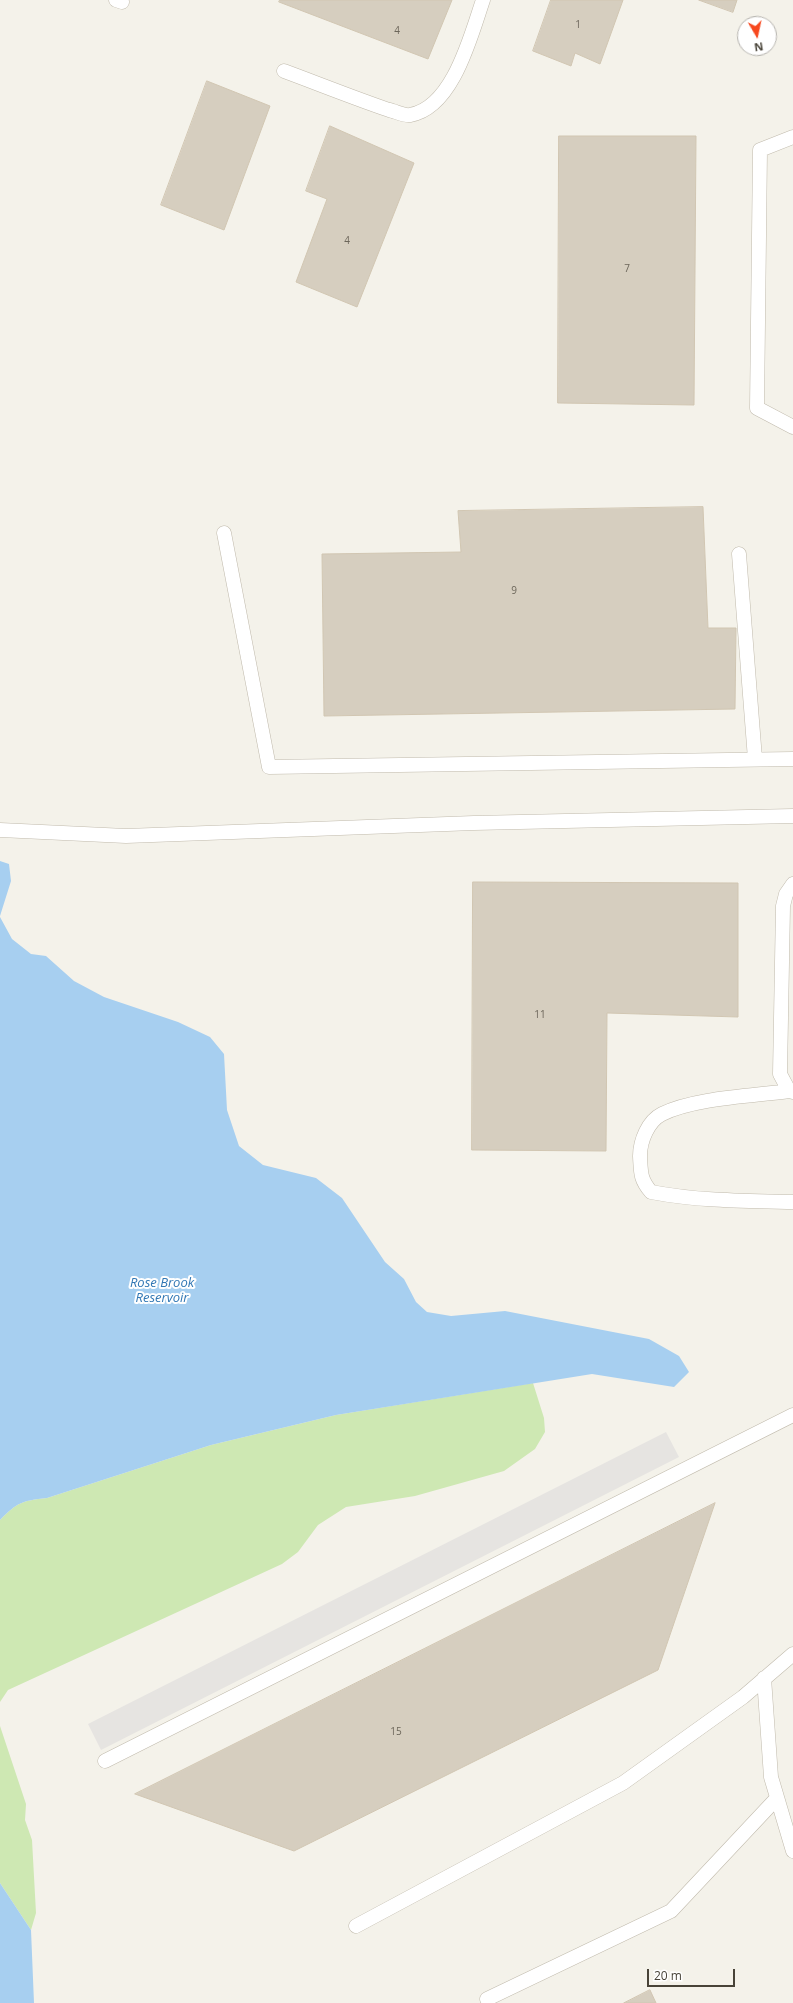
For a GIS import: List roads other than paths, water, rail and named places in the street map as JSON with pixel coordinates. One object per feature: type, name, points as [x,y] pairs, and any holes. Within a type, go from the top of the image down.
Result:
[{"type":"lane","points":[[284,71],[368,103],[408,115],[426,110],[441,95],[455,75],[483,0]]},
{"type":"lane","points":[[793,137],[760,150],[758,408],[793,427]]},
{"type":"lane","points":[[224,533],[269,767],[793,759]]},
{"type":"lane","points":[[739,554],[755,759]]},
{"type":"lane","points":[[0,830],[126,836],[466,823],[793,816]]},
{"type":"lane","points":[[793,884],[786,894],[783,906],[780,1074],[791,1092],[689,1104],[661,1115],[648,1128],[640,1146],[642,1181],[651,1192],[668,1196],[724,1200],[793,1202]]},
{"type":"lane","points":[[105,1761],[793,1415]]},
{"type":"lane","points":[[356,1926],[623,1782],[743,1697],[793,1654]]},
{"type":"lane","points":[[764,1678],[771,1778],[793,1851]]},
{"type":"lane","points":[[487,1999],[671,1911],[777,1798]]},
{"type":"water","points":[[0,861],[9,864],[11,881],[0,916]]},
{"type":"water","name":"Rose Brook Reservoir","points":[[0,917],[12,939],[31,954],[46,956],[74,981],[104,997],[178,1022],[210,1037],[224,1054],[227,1110],[239,1146],[263,1165],[316,1178],[342,1198],[385,1262],[404,1279],[416,1302],[427,1312],[451,1316],[505,1311],[649,1339],[679,1356],[689,1372],[674,1387],[592,1374],[336,1415],[211,1445],[47,1498],[20,1503],[11,1509],[0,1520]]},
{"type":"water","points":[[0,1883],[31,1930],[34,2003],[0,2003]]}]
